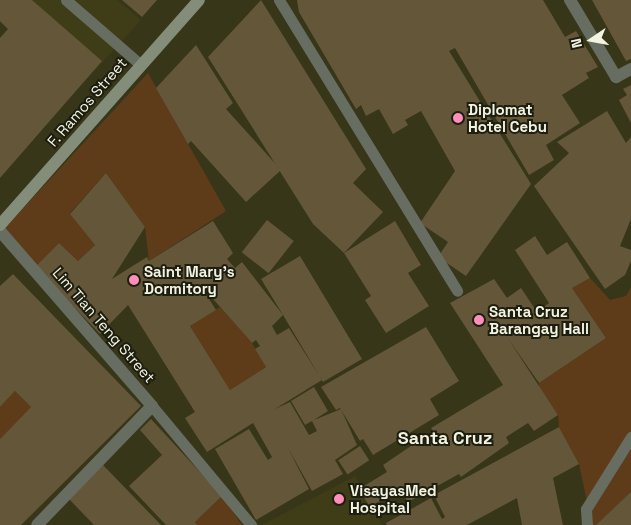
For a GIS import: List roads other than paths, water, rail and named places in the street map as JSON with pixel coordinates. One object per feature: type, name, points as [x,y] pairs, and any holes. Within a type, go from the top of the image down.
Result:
[{"type":"street","name":"F. Ramos Street","points":[[0,225],[199,0]]},
{"type":"street","points":[[570,0],[616,76],[631,69]]},
{"type":"street","name":"Lim Tian Teng Street","points":[[0,231],[152,406],[36,525]]},
{"type":"lane","points":[[66,0],[141,65]]},
{"type":"lane","points":[[279,0],[457,292]]},
{"type":"lane","points":[[152,406],[251,525]]},
{"type":"lane","points":[[587,525],[586,509],[631,437]]},
{"type":"place","name":"Diplomat Hotel Cebu","points":[[458,118]]},
{"type":"place","name":"Saint Mary's Dormitory","points":[[134,280]]},
{"type":"place","name":"Santa Cruz Barangay Hall","points":[[479,320]]},
{"type":"place","name":"VisayasMed Hospital","points":[[339,499]]},
{"type":"district","name":"Santa Cruz","points":[[445,438]]}]
